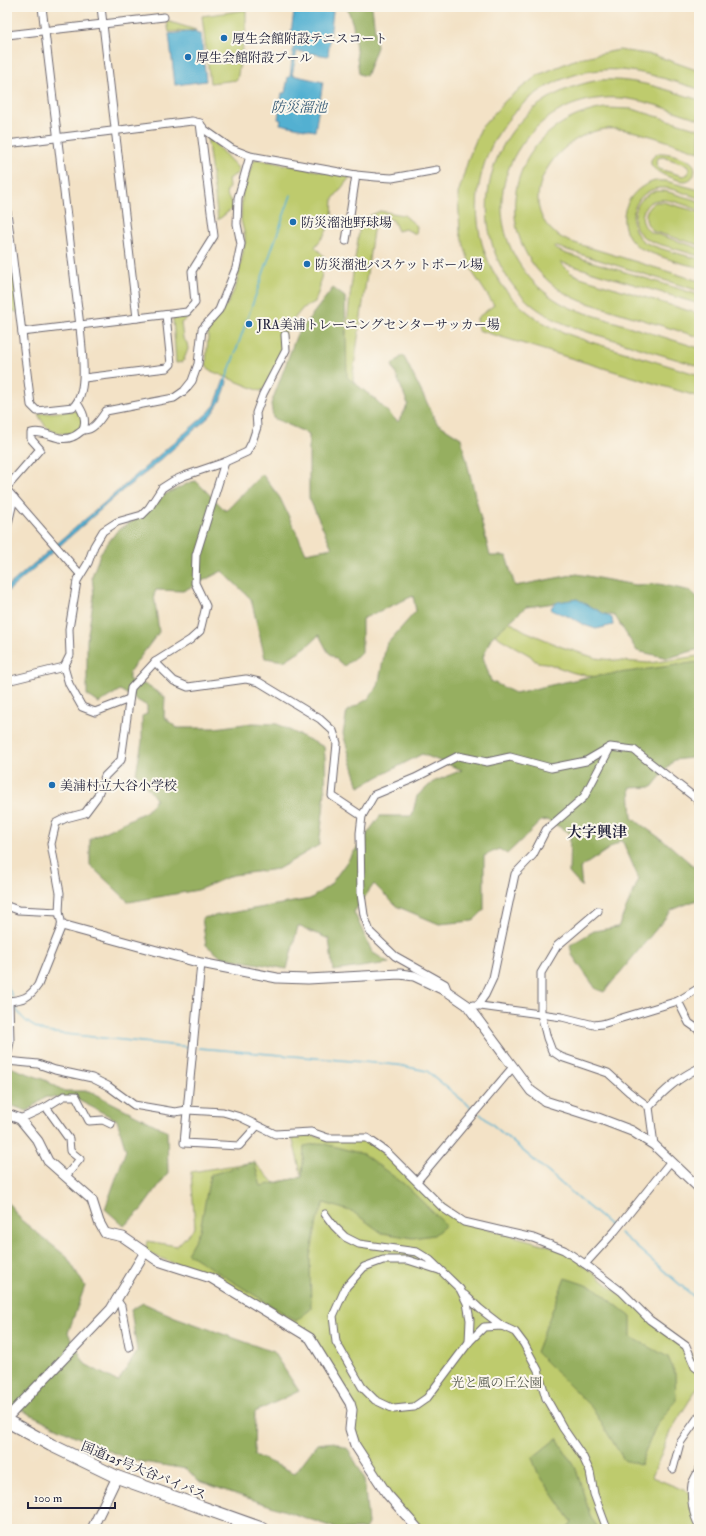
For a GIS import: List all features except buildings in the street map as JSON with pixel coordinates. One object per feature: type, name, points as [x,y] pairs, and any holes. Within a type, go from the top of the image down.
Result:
[{"type":"highway","name":"国道125号大谷バイパス","points":[[7,1420],[51,1446],[117,1477],[228,1524],[263,1529]]},
{"type":"street","points":[[7,212],[32,405],[37,411],[73,406],[77,403],[84,378],[80,326],[56,138],[42,7]]},
{"type":"street","points":[[101,7],[137,318]]},
{"type":"street","points":[[7,35],[164,17]]},
{"type":"street","points":[[7,144],[115,132],[192,121],[200,123],[205,130],[232,149],[250,156],[356,175],[392,178],[437,170]]},
{"type":"street","points":[[22,332],[187,312],[195,303],[192,271],[214,236],[200,123]]},
{"type":"street","points":[[80,574],[7,488],[40,449],[31,439],[31,433],[36,431],[60,439],[72,438],[83,430],[86,431],[95,426],[106,411],[174,398],[184,391],[192,381],[198,364],[202,329],[219,310],[236,268],[241,244],[237,224],[238,198],[250,156]]},
{"type":"street","points":[[346,242],[356,175]]},
{"type":"street","points":[[84,378],[167,368],[172,364],[166,315]]},
{"type":"street","points":[[129,699],[95,712],[82,707],[69,684],[64,667],[70,655],[69,629],[76,581],[88,563],[94,546],[103,530],[117,522],[142,515],[150,508],[162,488],[173,481],[226,462],[247,452],[257,427],[256,413],[263,394],[286,350],[285,335]]},
{"type":"street","points":[[77,403],[84,413],[85,422],[83,430]]},
{"type":"street","points":[[7,1052],[9,1042],[7,1001],[23,999],[32,993],[38,985],[62,926],[59,912],[60,893],[51,844],[56,823],[66,818],[85,813],[97,797],[105,776],[121,760],[131,688],[155,662],[190,640],[200,631],[206,606],[195,583],[196,555],[226,462]]},
{"type":"street","points":[[7,528],[14,498]]},
{"type":"street","points":[[155,662],[174,681],[188,687],[246,679],[259,682],[320,719],[333,731],[337,743],[332,796],[362,816]]},
{"type":"street","points":[[7,681],[64,667]]},
{"type":"street","points":[[477,1006],[485,995],[493,978],[515,874],[533,855],[546,830],[584,797],[610,748]]},
{"type":"street","points":[[448,992],[445,984],[395,956],[370,932],[364,914],[361,894],[360,854],[362,816],[374,795],[415,778],[458,756],[487,762],[510,757],[551,768],[586,761],[610,748],[634,750],[698,800],[699,803]]},
{"type":"street","points":[[7,906],[18,910],[59,912]]},
{"type":"street","points":[[598,912],[557,946],[548,962],[542,973],[541,1014],[552,1051],[560,1057],[608,1073],[629,1092],[650,1107]]},
{"type":"street","points":[[62,926],[201,963],[277,978],[308,979],[400,974],[414,976],[448,992],[467,1005],[531,1091],[545,1101],[598,1118],[632,1131],[654,1144],[699,1188]]},
{"type":"street","points":[[201,963],[184,1143],[240,1146],[257,1126]]},
{"type":"street","points":[[467,1005],[562,1017],[594,1026],[678,1001],[699,988]]},
{"type":"street","points":[[678,1001],[689,1023],[699,1030]]},
{"type":"street","points":[[7,1060],[38,1064],[55,1070],[92,1078],[108,1086],[134,1105],[176,1112],[187,1110],[223,1112],[240,1116],[274,1134],[311,1132],[328,1138],[367,1138],[387,1152],[443,1208],[464,1222],[533,1238],[564,1250],[585,1264],[622,1292],[650,1320],[686,1346],[695,1367],[699,1370]]},
{"type":"street","points":[[417,1181],[513,1067]]},
{"type":"street","points":[[654,1144],[650,1107],[667,1088],[687,1073],[699,1068]]},
{"type":"street","points":[[20,1119],[46,1107],[64,1096],[76,1096],[89,1121],[103,1120],[111,1124]]},
{"type":"street","points":[[46,1107],[69,1139],[70,1151],[80,1159],[66,1176]]},
{"type":"street","points":[[7,1114],[20,1119],[38,1141],[48,1161],[92,1200],[99,1222],[105,1233],[123,1237],[158,1261],[211,1278],[310,1338],[350,1403],[352,1410],[350,1429],[355,1445],[387,1494],[418,1529]]},
{"type":"street","points":[[585,1264],[615,1231],[671,1161]]},
{"type":"street","points":[[325,1214],[345,1237],[359,1244],[417,1252],[430,1260],[480,1309],[502,1326],[515,1332],[524,1344],[538,1370],[546,1398],[562,1428],[583,1457],[590,1472],[594,1494],[607,1529]]},
{"type":"street","points":[[7,1420],[111,1308],[145,1252]]},
{"type":"street","points":[[439,1270],[408,1260],[383,1260],[364,1267],[346,1287],[333,1316],[336,1342],[362,1387],[375,1400],[394,1409],[414,1407],[427,1398],[469,1342],[484,1327],[502,1326]]},
{"type":"street","points":[[460,1289],[467,1303],[470,1320],[469,1342]]},
{"type":"street","points":[[116,1299],[121,1306],[129,1347]]},
{"type":"street","points":[[673,1468],[680,1443],[699,1416]]},
{"type":"street","points":[[699,1470],[692,1484],[691,1493],[696,1520],[699,1526]]},
{"type":"street","points":[[92,1529],[117,1477]]},
{"type":"green space","points":[[347,7],[372,7],[377,47],[366,76],[359,74],[353,25]]},
{"type":"green space","points":[[246,10],[246,28],[237,80],[210,83],[202,16]]},
{"type":"green space","points":[[167,21],[196,30],[169,32]]},
{"type":"green space","points":[[619,50],[654,55],[699,71],[699,89],[644,73],[601,70],[586,72],[549,86],[518,108],[496,138],[482,171],[477,207],[482,244],[497,278],[523,308],[533,316],[544,323],[578,338],[699,375],[699,397],[478,330],[477,318],[494,305],[473,273],[460,233],[458,194],[469,157],[481,128],[506,100],[538,75],[579,58]]},
{"type":"green space","points":[[599,80],[625,81],[650,85],[699,100],[699,119],[648,103],[622,98],[596,99],[578,103],[560,110],[544,121],[530,134],[514,157],[505,182],[502,207],[505,232],[515,256],[529,277],[549,295],[573,309],[699,348],[699,366],[584,331],[552,318],[532,305],[512,285],[498,261],[490,235],[487,208],[490,181],[498,156],[512,132],[538,105],[563,91]]},
{"type":"green space","points":[[605,108],[632,109],[699,129],[699,152],[652,136],[627,130],[605,129],[585,135],[568,145],[553,160],[543,177],[538,195],[540,212],[550,228],[568,241],[699,281],[699,291],[554,246],[554,248],[564,253],[699,295],[699,304],[560,262],[571,273],[580,277],[699,314],[699,337],[581,301],[549,282],[528,256],[516,226],[515,195],[524,165],[542,139],[569,119]]},
{"type":"green space","points":[[207,136],[238,168],[238,173],[228,179],[229,187],[226,193],[233,203],[233,208],[218,220]]},
{"type":"green space","points":[[659,153],[667,153],[686,159],[694,166],[694,175],[691,179],[686,181],[681,181],[666,176],[653,168],[651,163],[652,158]],"holes":[[[663,157],[687,165],[689,168],[688,174],[683,176],[659,169],[656,162],[658,158]]]},
{"type":"green space","points":[[256,159],[350,177],[333,199],[332,217],[329,226],[315,247],[324,256],[320,287],[315,302],[303,308],[288,326],[284,336],[286,350],[264,389],[260,391],[211,371],[206,365],[209,322],[228,303],[236,286],[245,242],[241,220],[242,194],[253,162]]},
{"type":"green space","points":[[655,181],[666,181],[699,190],[699,198],[665,188],[651,190],[638,201],[634,209],[634,226],[637,234],[643,241],[654,246],[699,259],[699,267],[677,262],[649,252],[637,246],[629,238],[625,228],[625,209],[636,192],[645,185]]},
{"type":"green space","points":[[655,191],[665,191],[699,201],[699,210],[668,200],[652,201],[647,205],[642,218],[646,228],[650,232],[699,248],[699,256],[656,243],[639,233],[636,228],[635,221],[636,209],[642,199]]},
{"type":"green space","points":[[656,202],[663,202],[699,212],[699,245],[655,232],[651,229],[646,221],[646,216],[649,208]]},
{"type":"green space","points":[[380,211],[404,215],[417,226],[416,234],[405,229],[398,231],[393,220],[389,219],[381,220],[373,231],[353,374],[354,394],[361,417],[442,560],[496,614],[525,631],[562,647],[596,658],[649,663],[699,656],[699,675],[639,680],[594,677],[572,672],[546,663],[537,662],[531,656],[501,639],[459,607],[419,558],[355,444],[343,393],[342,368],[360,224],[369,216]]},
{"type":"green space","points":[[7,247],[11,247],[20,313],[10,310],[7,304]]},
{"type":"green space","points":[[333,288],[345,297],[347,377],[376,400],[398,422],[408,404],[392,365],[403,355],[437,423],[461,438],[490,556],[506,556],[515,586],[577,574],[635,585],[659,584],[691,591],[699,599],[699,649],[668,658],[637,651],[615,616],[555,603],[526,607],[491,638],[483,657],[491,681],[515,693],[583,678],[699,662],[699,757],[674,760],[652,787],[630,788],[632,818],[668,844],[699,871],[699,899],[672,910],[604,992],[596,989],[572,955],[570,945],[594,931],[618,927],[639,879],[622,840],[580,868],[582,887],[569,873],[570,833],[547,820],[541,821],[507,854],[499,849],[484,856],[484,910],[473,921],[439,924],[396,906],[374,884],[354,912],[372,952],[389,963],[333,971],[329,939],[298,926],[287,969],[221,957],[206,945],[202,918],[310,899],[330,885],[380,816],[412,816],[417,796],[433,782],[462,770],[422,754],[359,787],[343,734],[347,711],[368,699],[378,686],[386,645],[416,611],[413,596],[362,619],[362,652],[344,666],[328,652],[319,635],[306,647],[284,661],[265,658],[251,599],[222,571],[183,591],[156,590],[154,595],[159,632],[129,672],[129,680],[146,685],[165,697],[164,717],[177,728],[215,728],[252,723],[277,724],[324,747],[325,784],[319,845],[278,869],[233,875],[198,890],[129,902],[90,865],[90,839],[147,811],[156,799],[136,773],[142,742],[142,716],[147,714],[147,706],[120,690],[99,703],[87,695],[87,640],[94,596],[92,576],[101,552],[117,531],[142,515],[164,495],[196,481],[226,511],[262,474],[280,498],[306,553],[332,548],[309,498],[309,434],[273,418],[271,404],[297,334]]},
{"type":"green space","points":[[190,316],[181,323],[183,338],[187,343],[188,349],[183,362],[176,363],[173,318]]},
{"type":"green space","points":[[79,410],[84,423],[78,433],[65,434],[54,432],[46,426],[38,414]]},
{"type":"green space","points":[[7,1066],[45,1080],[64,1091],[89,1091],[167,1131],[168,1173],[141,1210],[124,1226],[105,1209],[126,1150],[117,1120],[78,1100],[46,1097],[27,1111],[7,1104]]},
{"type":"green space","name":"光と風の丘公園","points":[[291,1133],[328,1138],[367,1138],[464,1222],[564,1250],[686,1346],[699,1370],[699,1385],[670,1432],[652,1477],[691,1493],[699,1529],[421,1529],[387,1494],[355,1445],[352,1415],[310,1338],[211,1278],[145,1252],[147,1241],[177,1246],[195,1227],[191,1172],[254,1162],[274,1183],[302,1177]]},
{"type":"green space","points":[[321,1143],[363,1154],[404,1184],[446,1225],[434,1235],[413,1238],[382,1233],[353,1212],[324,1203],[317,1221],[310,1257],[311,1309],[296,1321],[187,1253],[200,1230],[210,1175],[254,1162],[261,1186],[302,1177],[304,1146]]},
{"type":"green space","points":[[7,1201],[21,1220],[67,1257],[85,1286],[68,1333],[85,1364],[118,1382],[137,1352],[131,1310],[143,1303],[175,1317],[273,1352],[299,1391],[255,1412],[254,1455],[295,1473],[317,1444],[334,1442],[348,1449],[364,1477],[368,1524],[365,1529],[338,1529],[198,1481],[187,1469],[130,1460],[75,1436],[7,1403]]},
{"type":"green space","points":[[565,1278],[595,1288],[631,1317],[631,1337],[668,1357],[675,1373],[676,1400],[655,1428],[640,1465],[624,1460],[592,1408],[536,1352]]},
{"type":"green space","points":[[557,1438],[576,1469],[591,1518],[599,1529],[566,1529],[572,1522],[538,1473],[532,1458]]},
{"type":"water","name":"防災溜池","points":[[299,7],[333,11],[328,56],[297,51],[292,75],[323,82],[315,131],[280,124],[281,120],[278,119],[282,93],[285,93],[288,77],[290,77],[295,33],[291,32],[294,12],[298,13]]},
{"type":"water","name":"厚生会館附設プール","points":[[196,31],[197,34],[201,34],[206,81],[175,85],[169,34]]},
{"type":"water","points":[[224,380],[227,381],[223,395],[210,416],[7,592],[7,587],[208,413],[215,405]]},
{"type":"water","points":[[577,599],[612,618],[613,625],[596,629],[551,610],[552,606],[558,602]]},
{"type":"waterway","points":[[225,382],[291,195]]},
{"type":"waterway","points":[[7,985],[12,996]]},
{"type":"waterway","points":[[15,1007],[27,1022],[45,1032],[190,1047]]},
{"type":"waterway","points":[[199,1048],[398,1065],[427,1071],[473,1109]]},
{"type":"waterway","points":[[480,1114],[612,1227]]},
{"type":"waterway","points":[[620,1233],[699,1301]]},
{"type":"place","name":"厚生会館附設テニスコート","points":[[224,38]]},
{"type":"place","name":"厚生会館附設プール","points":[[188,57]]},
{"type":"place","name":"防災溜池野球場","points":[[293,222]]},
{"type":"place","name":"防災溜池バスケットボール場","points":[[307,264]]},
{"type":"place","name":"JRA美浦トレーニングセンターサッカー場","points":[[249,324]]},
{"type":"place","name":"美浦村立大谷小学校","points":[[52,785]]},
{"type":"district","name":"大字興津","points":[[597,832]]}]
